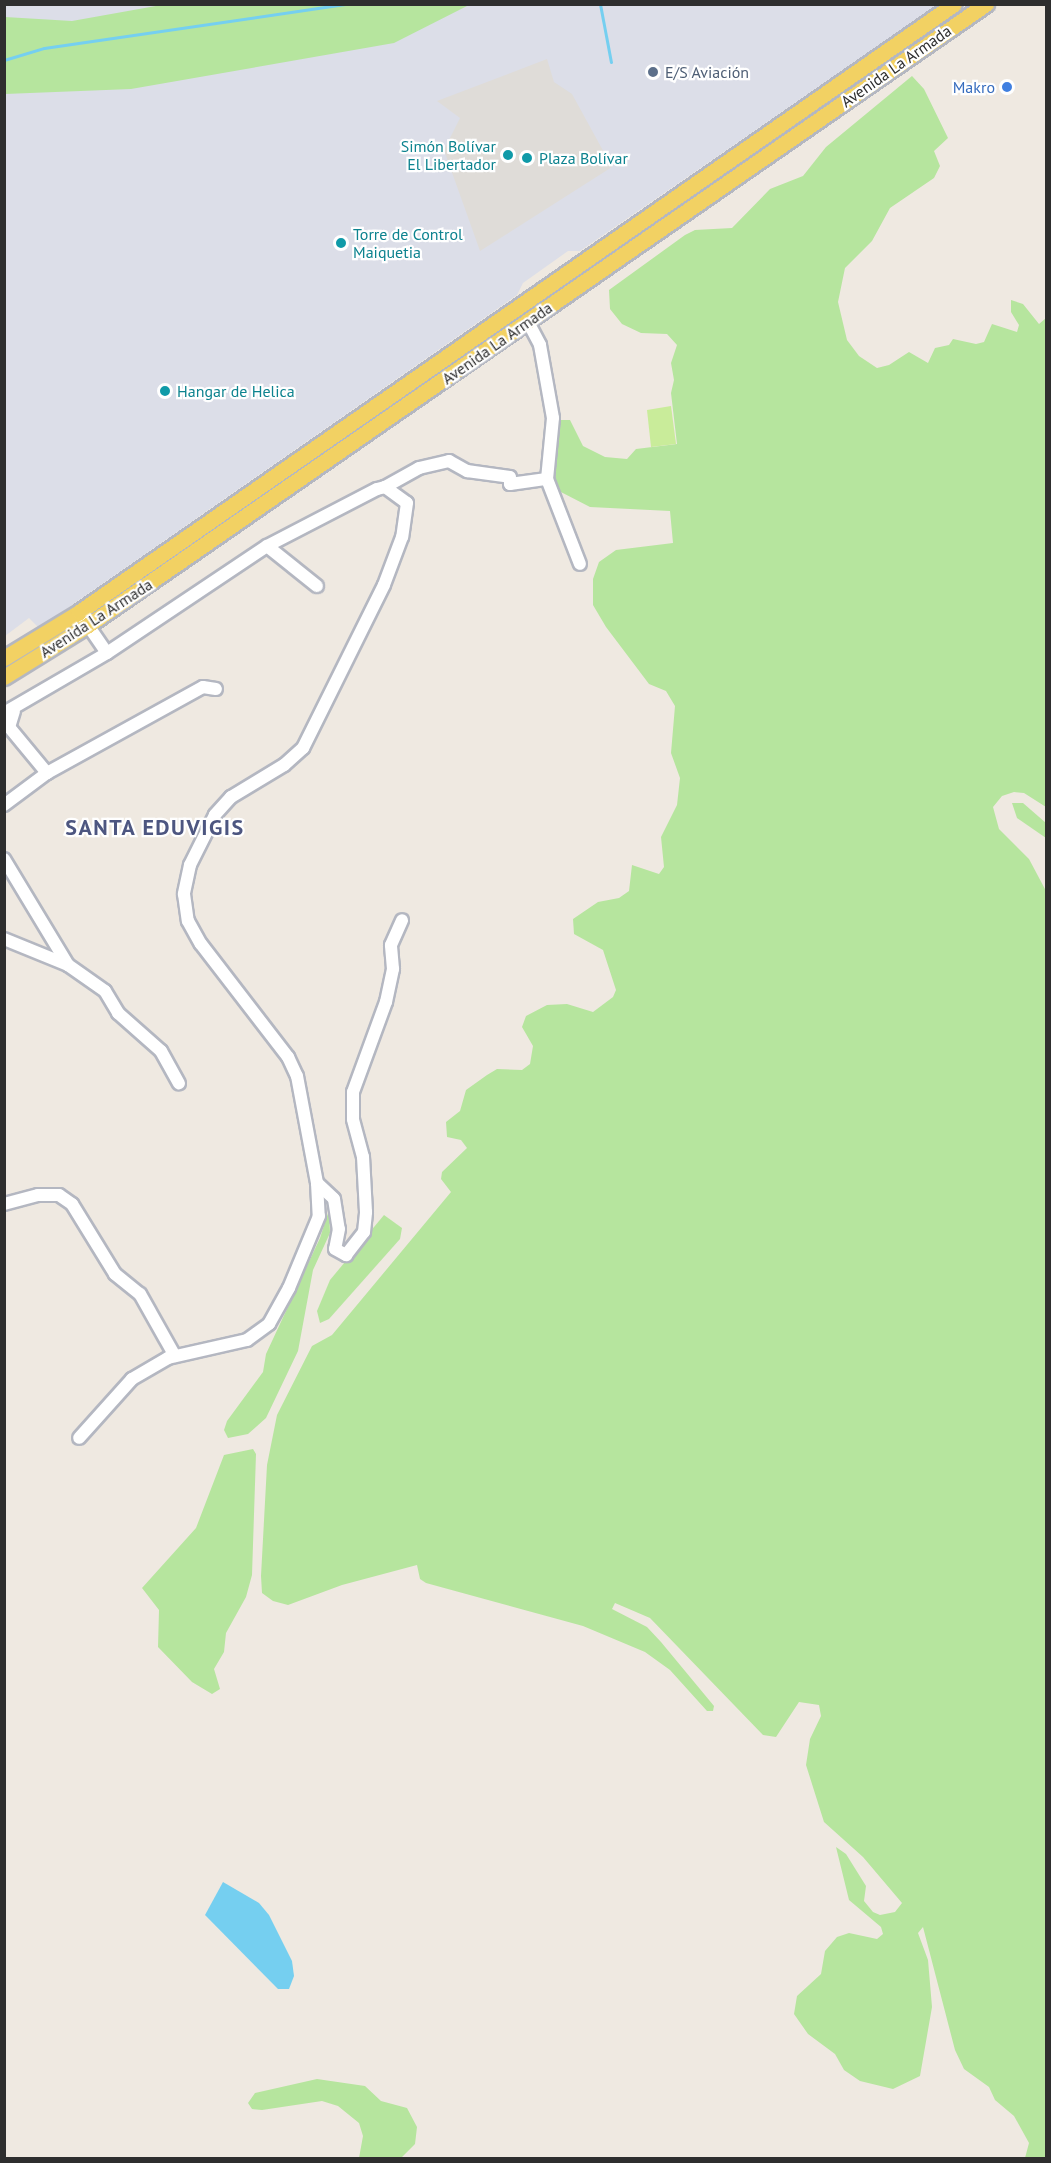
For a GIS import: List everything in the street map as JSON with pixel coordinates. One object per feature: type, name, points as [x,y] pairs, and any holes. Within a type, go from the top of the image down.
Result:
[{"type":"main road","name":"Avenida La Armada","points":[[4,658],[79,612],[954,4]]},
{"type":"main road","name":"Avenida La Armada","points":[[4,677],[88,625],[986,4]]},
{"type":"street","points":[[528,322],[540,345],[553,418],[547,478],[579,564]]},
{"type":"street","points":[[47,773],[7,729],[9,712],[107,652],[267,546],[386,487],[419,468],[450,461],[467,471],[510,477],[510,484],[547,478]]},
{"type":"street","points":[[79,1438],[132,1379],[175,1356],[247,1340],[269,1324],[319,1216],[317,1183],[299,1086],[288,1057],[201,944],[188,921],[184,894],[190,865],[215,815],[231,797],[285,765],[303,748],[383,587],[408,513],[407,503],[386,487]]},
{"type":"street","points":[[267,546],[317,586]]},
{"type":"street","points":[[79,612],[107,652]]},
{"type":"street","points":[[4,805],[47,773],[203,687],[216,689]]},
{"type":"street","points":[[4,859],[68,965]]},
{"type":"street","points":[[317,1183],[334,1199],[339,1214],[335,1249],[346,1255],[364,1232],[366,1212],[363,1157],[353,1119],[353,1092],[386,1002],[393,969],[391,945],[402,920]]},
{"type":"street","points":[[4,939],[68,965],[105,991],[118,1012],[161,1051],[179,1083]]},
{"type":"street","points":[[4,1204],[38,1195],[59,1195],[72,1204],[115,1274],[140,1294],[175,1356]]},
{"type":"shaded area","points":[[5,5],[937,5],[580,251],[568,251],[523,283],[517,295],[39,628],[29,618],[5,636]]},
{"type":"shaded area","name":"Plaza Bolívar","points":[[547,59],[554,82],[572,94],[612,167],[480,251],[444,150],[460,118],[437,101]]},
{"type":"green space","points":[[167,4],[469,5],[394,43],[131,89],[5,94],[5,17],[72,21]]},
{"type":"green space","points":[[912,76],[924,89],[948,138],[934,151],[940,166],[934,178],[890,208],[872,241],[845,268],[838,302],[847,340],[859,356],[877,368],[889,365],[909,352],[928,363],[935,348],[949,345],[953,339],[976,344],[984,342],[992,324],[1017,332],[1019,325],[1011,312],[1011,300],[1023,304],[1039,324],[1046,318],[1046,807],[1024,793],[1014,792],[1002,796],[993,807],[999,829],[1029,859],[1046,891],[1046,2158],[1025,2158],[1029,2143],[1014,2116],[995,2100],[989,2087],[964,2069],[955,2050],[923,1927],[918,1933],[928,1960],[932,2007],[920,2076],[893,2089],[860,2081],[844,2070],[835,2054],[808,2034],[794,2014],[797,1996],[821,1974],[825,1951],[837,1937],[849,1933],[877,1939],[883,1934],[881,1927],[849,1900],[836,1847],[846,1854],[866,1886],[864,1901],[873,1912],[880,1915],[895,1912],[902,1903],[863,1857],[824,1822],[806,1765],[810,1739],[821,1716],[819,1705],[799,1702],[776,1737],[763,1735],[650,1618],[615,1603],[612,1609],[647,1627],[661,1642],[714,1706],[713,1711],[707,1711],[670,1670],[645,1652],[583,1626],[426,1583],[420,1579],[417,1565],[342,1585],[288,1605],[273,1601],[262,1593],[267,1465],[277,1415],[312,1346],[332,1335],[451,1192],[441,1179],[442,1172],[467,1148],[461,1140],[447,1137],[446,1122],[460,1111],[466,1090],[487,1075],[497,1069],[522,1070],[530,1064],[533,1046],[522,1027],[526,1016],[547,1005],[567,1004],[593,1012],[613,997],[616,990],[603,950],[574,934],[573,919],[598,902],[619,898],[629,891],[632,865],[659,874],[664,867],[661,837],[677,805],[680,778],[671,753],[675,706],[666,691],[649,684],[606,627],[593,605],[593,579],[599,562],[616,550],[673,543],[670,511],[590,507],[557,490],[554,480],[556,420],[570,420],[583,446],[605,457],[627,459],[636,449],[677,444],[671,393],[674,380],[671,363],[677,345],[667,334],[641,333],[622,324],[610,309],[609,290],[685,235],[695,230],[732,228],[770,189],[803,176],[826,147]]},
{"type":"green space","points":[[671,406],[676,444],[651,447],[647,410]]},
{"type":"green space","points":[[1012,803],[1023,803],[1046,823],[1046,838],[1017,818]]},
{"type":"green space","points":[[329,1210],[330,1233],[313,1270],[298,1351],[266,1418],[248,1434],[228,1438],[224,1430],[227,1421],[263,1372],[266,1354],[320,1238]]},
{"type":"green space","points":[[384,1215],[402,1228],[400,1239],[329,1319],[320,1323],[317,1311],[330,1280]]},
{"type":"green space","points":[[253,1449],[256,1454],[252,1575],[246,1597],[226,1633],[224,1652],[214,1669],[220,1689],[212,1694],[192,1682],[158,1647],[159,1610],[142,1588],[196,1528],[224,1455]]},
{"type":"green space","points":[[317,2079],[365,2086],[381,2101],[407,2108],[417,2127],[415,2144],[401,2158],[359,2158],[363,2136],[359,2123],[338,2106],[322,2101],[262,2110],[252,2109],[248,2103],[255,2093]]},
{"type":"water","points":[[223,1882],[259,1903],[269,1915],[292,1961],[294,1976],[289,1989],[278,1989],[205,1915]]},
{"type":"waterway","points":[[4,60],[44,48],[347,4]]},
{"type":"waterway","points":[[600,4],[611,62]]},
{"type":"place","name":"E/S Aviación","points":[[653,72]]},
{"type":"place","name":"Makro","points":[[1007,87]]},
{"type":"place","name":"Simón Bolívar El Libertador","points":[[508,155]]},
{"type":"place","name":"Plaza Bolívar","points":[[527,158]]},
{"type":"place","name":"Torre de Control Maiquetia","points":[[341,243]]},
{"type":"place","name":"Hangar de Helica","points":[[165,391]]},
{"type":"district","name":"SANTA EDUVIGIS","points":[[155,828]]}]
